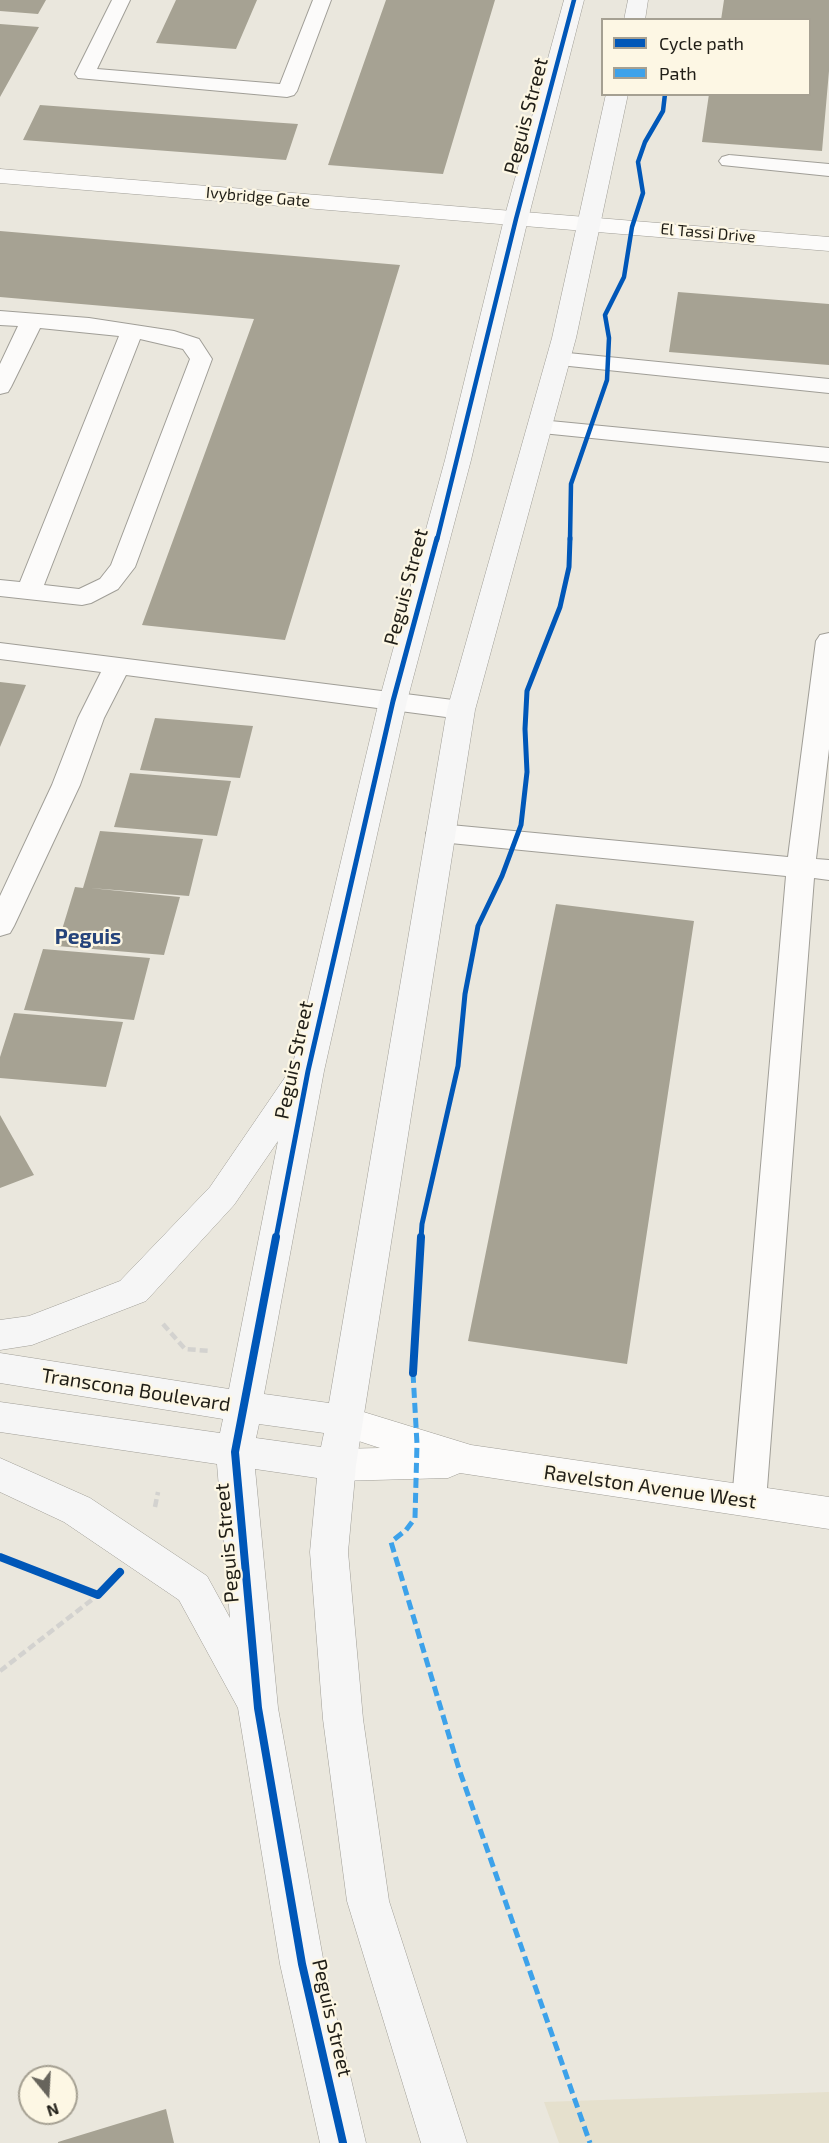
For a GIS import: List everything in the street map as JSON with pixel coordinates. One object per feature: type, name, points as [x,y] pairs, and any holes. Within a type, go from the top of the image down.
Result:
[{"type":"street","name":"Peguis Street","points":[[343,2143],[302,1964],[258,1708],[235,1452],[308,1071],[393,701],[458,460],[516,219],[573,0]]},
{"type":"street","points":[[634,18],[638,0]]},
{"type":"street","points":[[444,2143],[368,1901],[343,1719],[329,1552],[337,1465],[461,710],[558,359],[617,96]]},
{"type":"street","name":"Ivybridge Gate","points":[[0,176],[516,219]]},
{"type":"street","name":"El Tassi Drive","points":[[516,219],[829,244]]},
{"type":"street","points":[[0,1335],[32,1330],[133,1291],[222,1196],[308,1071]]},
{"type":"street","name":"Transcona Boulevard","points":[[0,1368],[344,1421]]},
{"type":"street","points":[[0,1417],[337,1465]]},
{"type":"street","name":"Ravelston Avenue West","points":[[344,1421],[471,1461],[829,1513]]},
{"type":"street","name":"Ravelston Avenue West","points":[[337,1465],[471,1461]]},
{"type":"street","points":[[0,1474],[77,1510],[193,1588],[258,1708]]},
{"type":"lane","points":[[121,0],[85,74],[287,91],[322,0]]},
{"type":"lane","points":[[729,161],[829,170]]},
{"type":"lane","points":[[0,318],[132,331],[174,338],[191,344],[201,359],[123,567],[110,584],[82,597],[0,588]]},
{"type":"lane","points":[[0,387],[32,321]]},
{"type":"lane","points":[[29,591],[132,331]]},
{"type":"lane","points":[[558,359],[829,386]]},
{"type":"lane","points":[[540,427],[829,455]]},
{"type":"lane","points":[[748,1501],[815,868],[829,641]]},
{"type":"lane","points":[[0,651],[461,710]]},
{"type":"lane","points":[[0,926],[66,785],[90,718],[118,665]]},
{"type":"lane","points":[[440,833],[815,868]]},
{"type":"path","points":[[156,1316],[185,1349],[219,1352]]},
{"type":"path","points":[[0,1671],[106,1587]]},
{"type":"path","points":[[87,1591],[98,1595]]},
{"type":"shaded area","points":[[829,2092],[829,2143],[559,2143],[544,2102]]},
{"type":"building","points":[[0,0],[46,0],[38,14],[0,11]]},
{"type":"building","points":[[176,0],[257,0],[236,49],[156,43]]},
{"type":"building","points":[[386,0],[495,0],[443,174],[328,165]]},
{"type":"building","points":[[724,0],[829,0],[829,71],[822,151],[702,142],[709,96],[811,96],[811,18],[721,18]]},
{"type":"building","points":[[0,24],[39,27],[0,97]]},
{"type":"building","points":[[40,105],[298,124],[286,160],[23,140]]},
{"type":"building","points":[[0,231],[400,265],[285,640],[142,625],[254,319],[0,297]]},
{"type":"building","points":[[678,292],[829,304],[829,365],[669,352]]},
{"type":"building","points":[[0,682],[26,685],[0,747]]},
{"type":"building","points":[[155,718],[253,726],[240,778],[140,770]]},
{"type":"building","points":[[130,773],[231,781],[217,836],[114,827]]},
{"type":"building","points":[[100,831],[203,839],[189,896],[90,888],[180,897],[164,955],[57,946],[75,887],[83,888]]},
{"type":"building","points":[[556,904],[694,921],[627,1364],[468,1341]]},
{"type":"building","points":[[43,949],[150,958],[134,1020],[24,1010]]},
{"type":"building","points":[[14,1013],[123,1022],[106,1087],[0,1078],[0,1057]]},
{"type":"building","points":[[0,1115],[34,1175],[0,1188]]},
{"type":"building","points":[[166,2109],[174,2143],[58,2143],[58,2142]]},
{"type":"marked path","points":[[413,1373],[417,1444],[415,1518],[406,1530],[391,1542],[459,1769],[590,2143]]},
{"type":"cycle path","points":[[343,2143],[302,1964],[258,1708],[235,1452],[308,1071],[393,701],[458,460],[516,219],[574,0]]},
{"type":"cycle path","points":[[413,1373],[422,1224],[458,1066],[465,994],[478,926],[502,876],[521,825],[527,772],[525,729],[527,691],[560,607],[569,567],[571,484],[607,380],[609,338],[605,315],[624,277],[632,227],[643,193],[638,162],[645,142],[663,111],[665,96]]},
{"type":"cycle path","points":[[0,1557],[98,1595],[120,1572]]},
{"type":"district","name":"Peguis","points":[[88,937]]}]
